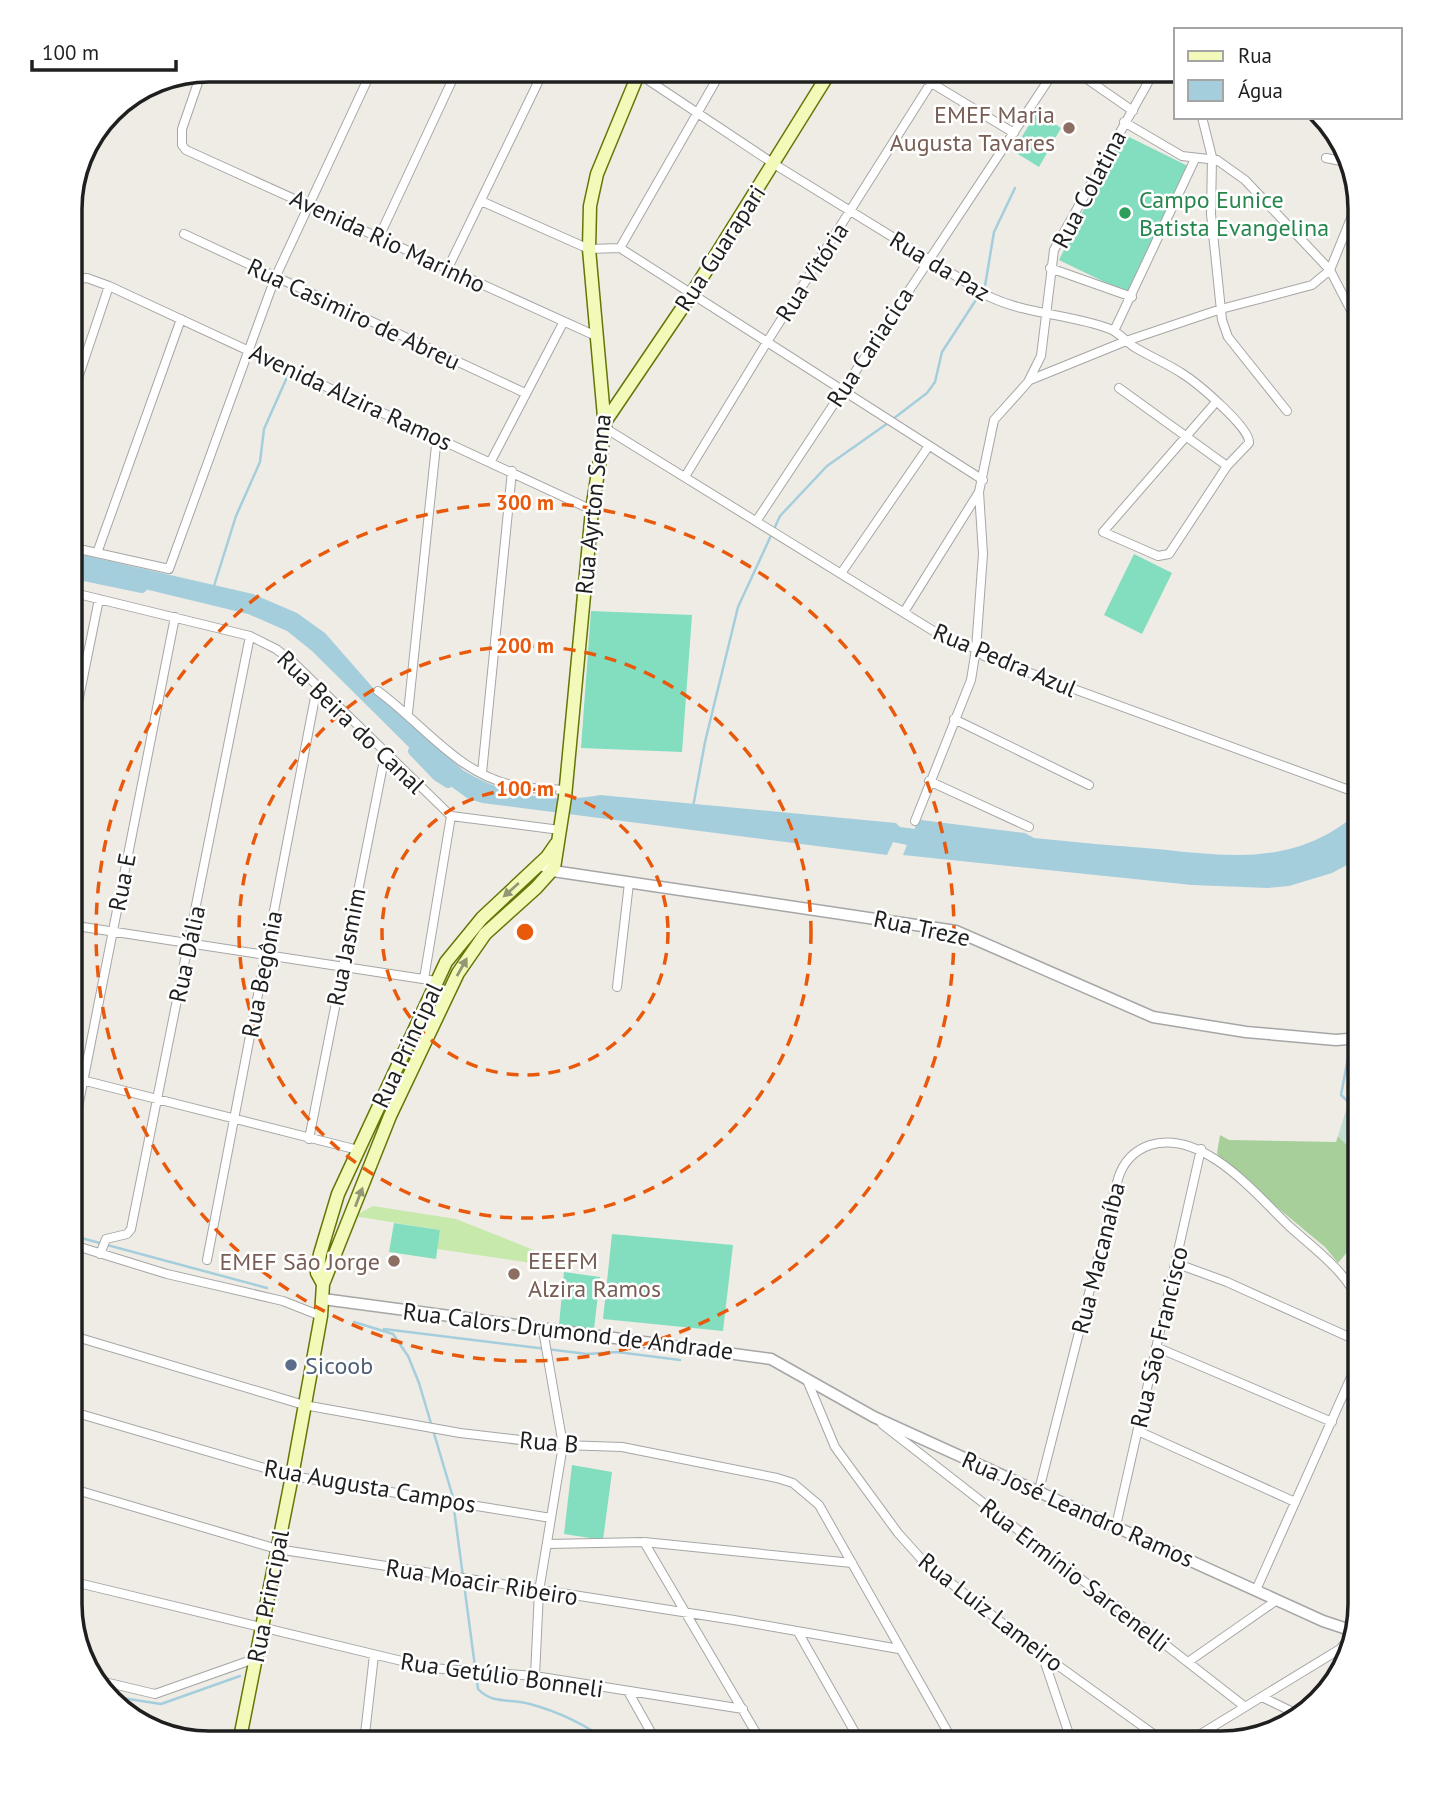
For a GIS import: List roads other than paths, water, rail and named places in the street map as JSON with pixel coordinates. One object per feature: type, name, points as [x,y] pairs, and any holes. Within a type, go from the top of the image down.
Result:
[{"type":"main road","name":"Rua Ayrton Senna","points":[[560,831],[592,510],[605,425],[589,249],[590,206],[597,174],[634,83]]},
{"type":"main road","name":"Rua Guarapari","points":[[605,425],[691,295],[823,83]]},
{"type":"main road","name":"Rua Principal","points":[[323,1284],[317,1273],[320,1254],[338,1194],[430,980],[462,939],[540,864],[560,831]]},
{"type":"main road","points":[[553,872],[560,831]]},
{"type":"main road","name":"Rua Principal","points":[[242,1731],[292,1476],[322,1307],[323,1284],[390,1116],[458,973],[485,934],[553,872]]},
{"type":"street","name":"Avenida Rio Marinho","points":[[198,83],[182,130],[182,145],[193,154],[596,336]]},
{"type":"street","points":[[83,550],[169,569],[275,278],[366,83]]},
{"type":"street","points":[[379,237],[451,83]]},
{"type":"street","points":[[448,268],[538,83]]},
{"type":"street","name":"Rua da Paz","points":[[655,83],[774,164],[927,261],[990,297],[1044,315],[1072,317],[1114,331],[1126,341],[1185,375],[1247,432],[1249,443],[1227,467]]},
{"type":"street","points":[[620,248],[714,83]]},
{"type":"street","name":"Rua Cariacica","points":[[757,520],[795,467],[842,388],[1047,83]]},
{"type":"street","points":[[1093,83],[1133,111]]},
{"type":"street","name":"Rua Colatina","points":[[904,612],[979,492],[994,420],[1028,382],[1041,356],[1054,250],[1124,122],[1149,83]]},
{"type":"street","points":[[930,84],[1014,133]]},
{"type":"street","name":"Rua Vitória","points":[[686,475],[930,84]]},
{"type":"street","points":[[1202,119],[1212,157],[1211,214],[1221,309],[1228,337],[1287,411]]},
{"type":"street","points":[[1124,122],[1182,156],[1195,159],[1212,157],[1245,180],[1330,270],[1348,305]]},
{"type":"street","points":[[1326,158],[1338,160]]},
{"type":"street","points":[[1114,331],[1195,159]]},
{"type":"street","points":[[481,201],[589,249],[620,248],[983,480]]},
{"type":"street","points":[[1028,382],[1053,369],[1126,341],[1221,309],[1303,289],[1330,270],[1348,226]]},
{"type":"street","name":"Rua Casimiro de Abreu","points":[[184,234],[525,393]]},
{"type":"street","points":[[1050,268],[1132,297]]},
{"type":"street","name":"Avenida Alzira Ramos","points":[[83,279],[109,286],[592,510]]},
{"type":"street","points":[[83,364],[109,286]]},
{"type":"street","points":[[97,554],[181,319]]},
{"type":"street","points":[[491,461],[563,323]]},
{"type":"street","points":[[1119,388],[1184,435],[1227,467],[1173,551],[1163,555],[1103,532],[1184,435],[1216,402]]},
{"type":"street","name":"Rua Pedra Azul","points":[[605,425],[935,632],[976,649],[984,656],[1119,708],[1348,790]]},
{"type":"street","points":[[408,713],[437,436]]},
{"type":"street","points":[[842,572],[928,447]]},
{"type":"street","points":[[482,773],[512,471]]},
{"type":"street","points":[[915,821],[971,680],[983,554],[979,492]]},
{"type":"street","name":"Rua Beira do Canal","points":[[83,595],[250,636],[276,649],[452,816]]},
{"type":"street","points":[[83,679],[99,599]]},
{"type":"street","name":"Rua E","points":[[82,1083],[175,617]]},
{"type":"street","name":"Rua Dália","points":[[101,1249],[109,1238],[127,1234],[131,1229],[250,636]]},
{"type":"street","name":"Rua Begônia","points":[[207,1260],[317,687]]},
{"type":"street","points":[[378,691],[408,713],[440,745],[482,773],[519,787],[565,793]]},
{"type":"street","points":[[954,719],[1089,785]]},
{"type":"street","name":"Rua Jasmim","points":[[309,1139],[385,755]]},
{"type":"street","points":[[929,781],[1028,827]]},
{"type":"street","points":[[82,927],[430,980],[452,816],[560,831]]},
{"type":"street","points":[[540,864],[553,872]]},
{"type":"street","name":"Rua Treze","points":[[553,872],[956,931],[1153,1017],[1246,1032],[1348,1039]]},
{"type":"street","points":[[617,987],[629,883]]},
{"type":"street","points":[[83,1080],[358,1150]]},
{"type":"street","name":"Rua Macanaíba","points":[[1039,1490],[1122,1167],[1142,1148],[1158,1143],[1182,1143],[1200,1149],[1246,1185],[1348,1280]]},
{"type":"street","name":"Rua São Francisco","points":[[1116,1526],[1200,1149]]},
{"type":"street","points":[[82,1246],[101,1249],[167,1274],[283,1301],[322,1307]]},
{"type":"street","points":[[1175,1263],[1227,1282],[1348,1337]]},
{"type":"street","name":"Rua Calors Drumond de Andrade","points":[[322,1307],[753,1355],[783,1364],[807,1380]]},
{"type":"street","points":[[535,1676],[539,1591],[563,1445],[543,1330]]},
{"type":"street","points":[[82,1339],[304,1405]]},
{"type":"street","points":[[1156,1348],[1332,1422]]},
{"type":"street","name":"Rua José Leandro Ramos","points":[[807,1380],[874,1417],[1345,1630]]},
{"type":"street","name":"Rua Luiz Lameiro","points":[[807,1380],[835,1447],[911,1548],[1042,1654],[1149,1731]]},
{"type":"street","points":[[1256,1590],[1348,1385]]},
{"type":"street","name":"Rua B","points":[[304,1405],[460,1433],[563,1445],[622,1447],[793,1483],[819,1505],[852,1563]]},
{"type":"street","name":"Rua Augusta Campos","points":[[82,1414],[292,1476],[551,1518]]},
{"type":"street","name":"Rua Ermínio Sarcenelli","points":[[874,1417],[1244,1706]]},
{"type":"street","points":[[1138,1431],[1295,1502]]},
{"type":"street","name":"Rua Moacir Ribeiro","points":[[82,1492],[277,1549],[899,1649]]},
{"type":"street","points":[[548,1544],[644,1542],[852,1563],[947,1731]]},
{"type":"street","points":[[644,1542],[755,1731]]},
{"type":"street","name":"Rua Getúlio Bonneli","points":[[82,1584],[430,1668],[535,1676],[743,1709]]},
{"type":"street","points":[[1188,1662],[1277,1600]]},
{"type":"street","points":[[798,1632],[854,1731]]},
{"type":"street","points":[[1042,1654],[1068,1731]]},
{"type":"street","points":[[1205,1731],[1244,1706],[1337,1655]]},
{"type":"street","points":[[365,1731],[374,1656]]},
{"type":"street","points":[[110,1683],[155,1694],[257,1658]]},
{"type":"street","points":[[629,1693],[650,1731]]},
{"type":"street","points":[[1262,1697],[1290,1710]]},
{"type":"water","points":[[83,555],[253,594],[297,613],[325,633],[374,689],[463,770],[478,779],[512,791],[547,798],[600,795],[896,823],[900,827],[915,829],[915,821],[921,820],[1025,833],[1034,838],[1238,855],[1264,854],[1288,849],[1313,841],[1348,820],[1348,864],[1332,873],[1289,886],[1268,888],[1192,885],[903,855],[907,845],[893,842],[887,855],[482,803],[467,798],[442,780],[312,651],[287,631],[248,614],[83,574]]},
{"type":"waterway","points":[[893,419],[927,393],[935,382],[942,352],[985,286],[994,232],[1015,188]]},
{"type":"waterway","points":[[214,586],[236,516],[260,462],[264,429],[288,375]]},
{"type":"waterway","points":[[693,807],[705,742],[738,607],[780,516],[827,466],[888,423]]},
{"type":"waterway","points":[[83,576],[142,588]]},
{"type":"waterway","points":[[413,751],[437,776],[448,783]]},
{"type":"waterway","points":[[1348,1058],[1341,1095],[1348,1102]]},
{"type":"waterway","points":[[82,1238],[267,1288]]},
{"type":"waterway","points":[[354,1322],[393,1334],[408,1356],[419,1383],[452,1494],[478,1689],[496,1699],[540,1707],[592,1731]]},
{"type":"waterway","points":[[384,1329],[587,1354],[617,1352],[680,1360]]},
{"type":"waterway","points":[[124,1698],[161,1704],[240,1676]]},
{"type":"place","name":"EMEF Maria Augusta Tavares","points":[[1069,128]]},
{"type":"place","name":"Campo Eunice Batista Evangelina","points":[[1125,213]]},
{"type":"place","name":"EMEF São Jorge","points":[[394,1261]]},
{"type":"place","name":"EEEFM Alzira Ramos","points":[[514,1274]]},
{"type":"place","name":"Sicoob","points":[[291,1365]]}]
